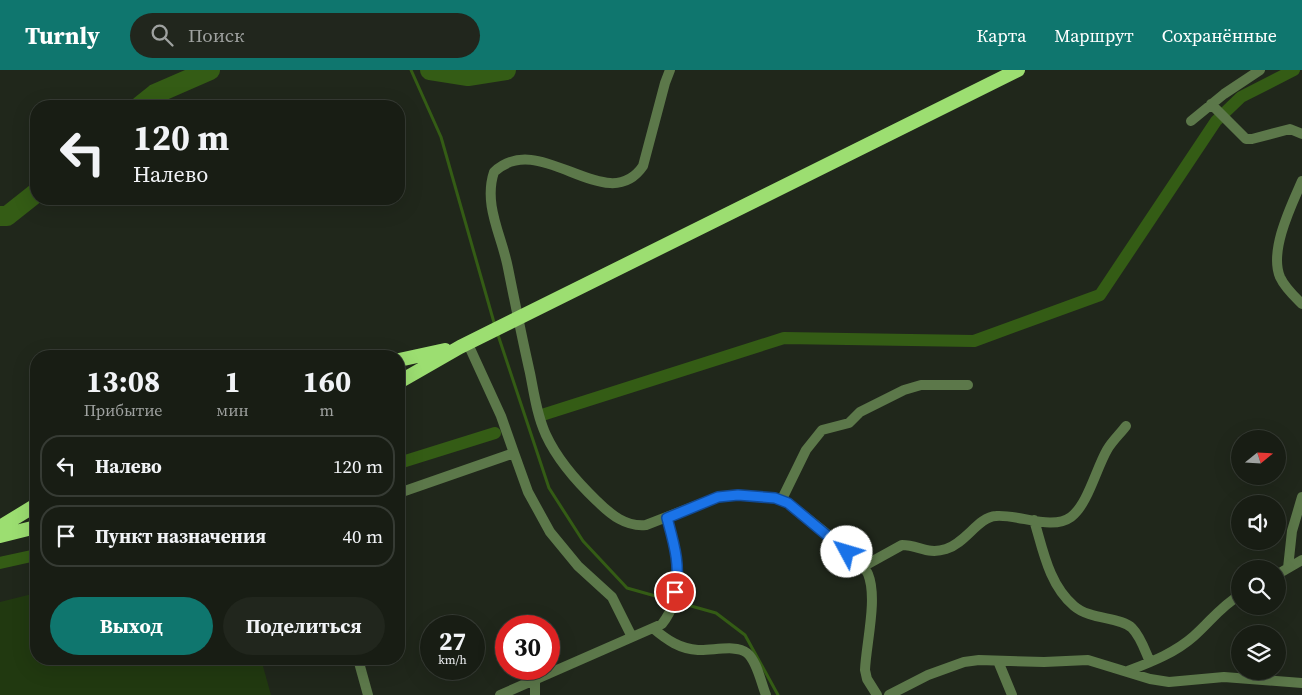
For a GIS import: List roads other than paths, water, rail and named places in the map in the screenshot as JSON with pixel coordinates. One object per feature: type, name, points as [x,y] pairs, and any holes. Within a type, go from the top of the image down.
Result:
[{"type":"highway","points":[[405,379],[469,343],[1018,70]]},
{"type":"highway","points":[[405,359],[469,343]]},
{"type":"highway","points":[[0,527],[30,509]]},
{"type":"highway","points":[[0,536],[30,528]]},
{"type":"street","points":[[670,70],[664,83],[643,166],[634,177],[618,182],[606,183],[585,178],[545,161],[532,159],[508,162],[494,172],[489,195],[504,249],[515,320],[542,425],[559,458],[591,495],[626,523],[636,526],[646,525],[718,497],[738,495],[782,500],[864,566],[869,575],[872,598],[865,670],[867,679],[877,695]]},
{"type":"street","points":[[1191,121],[1260,70]]},
{"type":"street","points":[[1213,105],[1236,131],[1246,139],[1290,129],[1302,134]]},
{"type":"street","points":[[1302,182],[1288,212],[1278,252],[1277,267],[1287,289],[1302,304]]},
{"type":"street","points":[[469,343],[501,416],[528,492],[550,532],[578,566],[612,596],[632,637]]},
{"type":"street","points":[[782,500],[806,450],[822,430],[849,423],[860,412],[904,390],[921,385],[968,385]]},
{"type":"street","points":[[864,566],[902,545],[909,545],[927,552],[946,550],[962,542],[987,518],[1016,516],[1053,523],[1070,518],[1076,511],[1107,450],[1126,426]]},
{"type":"street","points":[[405,491],[514,452]]},
{"type":"street","points":[[1288,568],[1292,531],[1302,497]]},
{"type":"street","points":[[560,667],[662,624],[672,608],[679,576],[678,560],[667,518]]},
{"type":"street","points":[[1034,520],[1048,568],[1064,597],[1083,612],[1130,626],[1138,637],[1150,662]]},
{"type":"street","points":[[1288,568],[1302,560]]},
{"type":"street","points":[[1128,671],[1150,662],[1194,636],[1218,610],[1231,601]]},
{"type":"street","points":[[654,629],[667,640],[680,646],[697,650],[736,649],[746,652],[752,660],[766,695]]},
{"type":"street","points":[[888,695],[928,675],[964,662],[1088,660],[1150,679],[1169,682],[1224,677],[1299,681]]},
{"type":"street","points":[[998,661],[1012,695]]},
{"type":"street","points":[[360,665],[368,695]]},
{"type":"street","points":[[500,695],[531,680]]},
{"type":"street","points":[[535,680],[535,695]]},
{"type":"waterway","points":[[148,100],[155,94],[210,70]]},
{"type":"waterway","points":[[411,70],[441,137],[495,326]]},
{"type":"waterway","points":[[430,70],[468,76],[506,70]]},
{"type":"waterway","points":[[542,415],[784,338],[974,341],[1100,295],[1216,121],[1241,97],[1294,70]]},
{"type":"waterway","points":[[0,216],[7,216],[30,198]]},
{"type":"waterway","points":[[497,332],[549,488],[583,541],[627,588],[716,613],[745,635],[778,695]]},
{"type":"waterway","points":[[405,461],[495,433]]},
{"type":"waterway","points":[[0,563],[30,556]]}]
